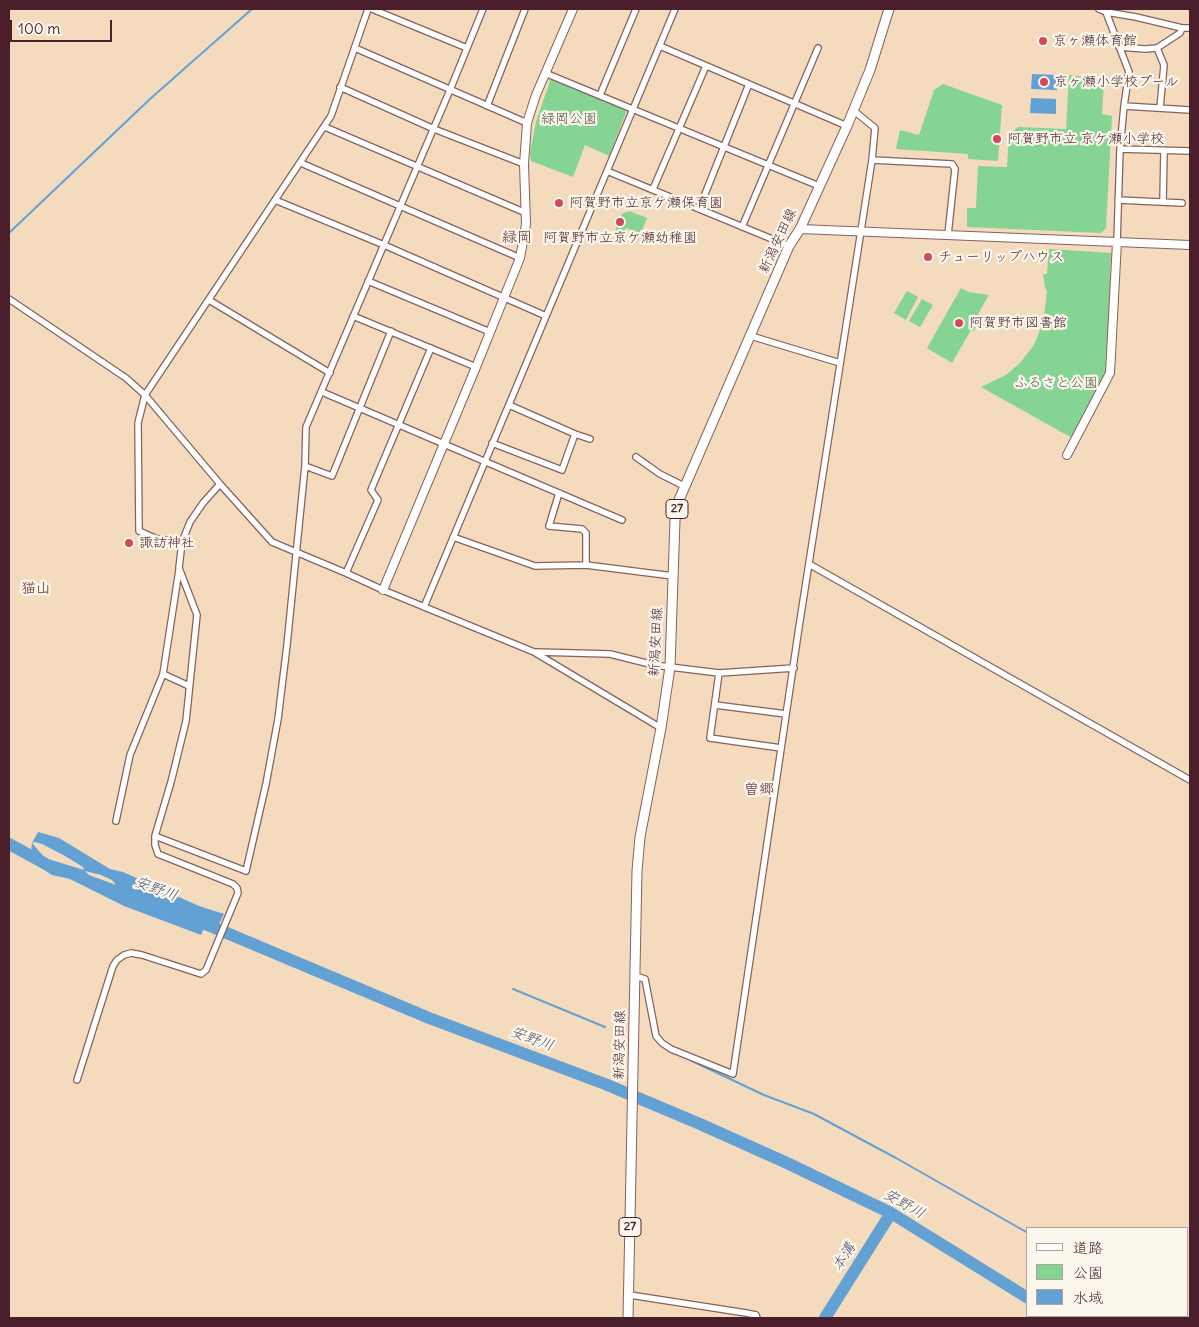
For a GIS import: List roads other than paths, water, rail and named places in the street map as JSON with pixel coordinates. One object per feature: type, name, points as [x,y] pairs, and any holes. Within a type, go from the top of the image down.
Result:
[{"type":"main road","name":"新潟安田線","points":[[628,1318],[630,1295],[637,871],[640,837],[661,728],[670,667],[675,520],[684,486],[789,246],[800,229],[847,126],[870,70],[887,9]]},
{"type":"street","points":[[182,542],[157,539],[139,531],[138,423],[145,395],[325,127],[331,116],[368,9]]},
{"type":"street","points":[[372,9],[467,48]]},
{"type":"street","points":[[156,836],[246,871],[266,784],[278,718],[287,645],[306,427],[450,90],[481,9]]},
{"type":"street","points":[[487,106],[525,9]]},
{"type":"street","points":[[383,590],[520,258],[526,224],[524,164],[527,123],[545,73],[573,9]]},
{"type":"street","points":[[600,95],[636,9]]},
{"type":"street","points":[[424,607],[675,9]]},
{"type":"street","points":[[1099,9],[1182,28],[1190,28]]},
{"type":"street","points":[[1067,456],[1110,373],[1120,149],[1129,72],[1106,12]]},
{"type":"street","points":[[1119,47],[1157,48],[1180,33],[1182,28]]},
{"type":"street","points":[[660,46],[847,126]]},
{"type":"street","points":[[355,48],[527,123]]},
{"type":"street","points":[[742,227],[818,48]]},
{"type":"street","points":[[1157,48],[1164,65],[1160,108]]},
{"type":"street","points":[[652,190],[706,66]]},
{"type":"street","points":[[545,73],[819,186]]},
{"type":"street","points":[[698,208],[749,84]]},
{"type":"street","points":[[340,87],[434,128],[524,164]]},
{"type":"street","points":[[1124,106],[1190,110]]},
{"type":"street","points":[[635,976],[646,980],[656,1036],[662,1043],[671,1049],[733,1074],[786,714],[872,160],[875,128],[853,110]]},
{"type":"street","points":[[325,127],[526,214]]},
{"type":"street","points":[[1120,149],[1190,152]]},
{"type":"street","points":[[1163,202],[1164,150]]},
{"type":"street","points":[[872,160],[952,164],[955,169],[948,235]]},
{"type":"street","points":[[301,163],[520,258]]},
{"type":"street","points":[[607,171],[789,246]]},
{"type":"street","points":[[275,200],[384,245],[546,316]]},
{"type":"street","points":[[1118,200],[1182,203]]},
{"type":"street","points":[[800,229],[1190,245]]},
{"type":"street","points":[[368,281],[490,332]]},
{"type":"street","points":[[9,299],[126,378],[145,395],[272,542],[534,652],[661,728]]},
{"type":"street","points":[[209,300],[330,373]]},
{"type":"street","points":[[353,316],[476,367]]},
{"type":"street","points":[[304,466],[332,476],[391,331]]},
{"type":"street","points":[[751,336],[840,363]]},
{"type":"street","points":[[346,573],[378,500],[371,490],[431,348]]},
{"type":"street","points":[[322,392],[622,520]]},
{"type":"street","points":[[508,405],[590,439]]},
{"type":"street","points":[[492,443],[562,470],[575,434]]},
{"type":"street","points":[[636,457],[660,474],[684,486]]},
{"type":"street","points":[[116,821],[130,755],[163,674],[182,542],[190,522],[203,503],[220,484]]},
{"type":"street","points":[[559,493],[549,526],[582,529],[586,533],[586,564]]},
{"type":"street","points":[[453,536],[508,558],[535,566],[586,564],[673,576]]},
{"type":"street","points":[[809,564],[1190,780]]},
{"type":"street","points":[[76,1080],[108,987],[113,966],[117,960],[131,953],[200,974],[206,970],[238,893],[237,888],[233,884],[158,854],[155,845],[186,721],[197,614],[179,568]]},
{"type":"street","points":[[534,652],[610,654],[654,665],[719,673],[794,668]]},
{"type":"street","points":[[719,673],[710,738],[781,748]]},
{"type":"street","points":[[163,674],[189,686]]},
{"type":"street","points":[[715,705],[786,714]]},
{"type":"street","points":[[630,1295],[746,1313],[756,1315],[757,1318]]},
{"type":"water","name":"京ヶ瀬小学校プール","points":[[1032,74],[1057,75],[1057,90],[1031,89]]},
{"type":"water","points":[[1031,98],[1056,99],[1056,114],[1030,113]]},
{"type":"water","points":[[38,832],[59,838],[110,869],[123,872],[199,906],[224,914],[217,928],[212,931],[203,930],[201,935],[124,906],[70,879],[52,875],[30,861],[32,843]],"holes":[[[35,842],[65,856],[83,867],[84,870],[45,858],[32,843]],[[85,871],[101,875],[112,880],[116,885],[89,875]]]},
{"type":"waterway","points":[[9,233],[150,99],[252,9]]},
{"type":"waterway","name":"安野川","points":[[9,844],[44,863]]},
{"type":"waterway","name":"安野川","points":[[203,923],[429,1018],[605,1084],[787,1163],[891,1213],[1026,1297]]},
{"type":"waterway","points":[[513,989],[605,1027]]},
{"type":"waterway","points":[[692,1061],[764,1095],[814,1114],[1026,1232]]},
{"type":"waterway","name":"本溝","points":[[825,1318],[891,1213]]},
{"type":"place","name":"京ヶ瀬体育館","points":[[1043,41]]},
{"type":"place","name":"京ヶ瀬小学校プール","points":[[1044,82]]},
{"type":"place","name":"阿賀野市立 京ケ瀬小学校","points":[[997,139]]},
{"type":"place","name":"阿賀野市立京ケ瀬保育園","points":[[559,203]]},
{"type":"place","name":"阿賀野市立京ケ瀬幼稚園","points":[[620,222]]},
{"type":"place","name":"チューリップハウス","points":[[928,257]]},
{"type":"place","name":"阿賀野市図書館","points":[[959,323]]},
{"type":"place","name":"諏訪神社","points":[[129,543]]},
{"type":"district","name":"緑岡","points":[[517,238]]},
{"type":"district","name":"猫山","points":[[36,589]]},
{"type":"district","name":"曽郷","points":[[759,790]]},
{"type":"park label","name":"緑岡公園","points":[[569,119]]},
{"type":"park label","name":"ふるさと公園","points":[[1056,383]]}]
